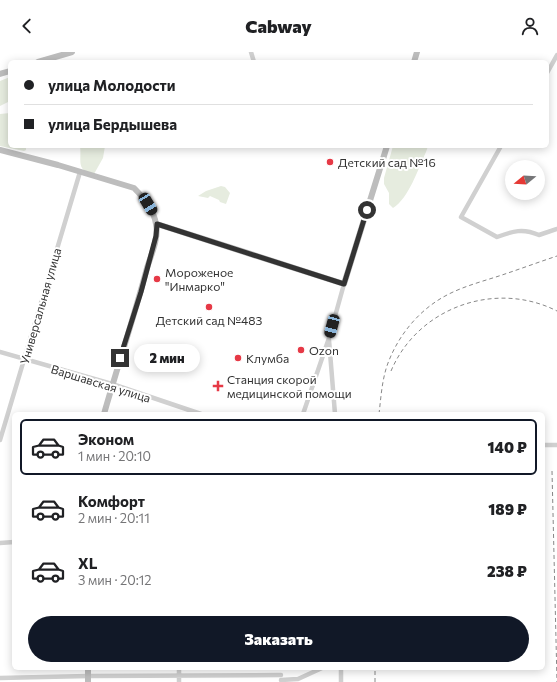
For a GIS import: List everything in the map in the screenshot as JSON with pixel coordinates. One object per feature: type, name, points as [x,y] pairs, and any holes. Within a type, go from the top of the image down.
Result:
[{"type":"street","points":[[45,60],[72,52]]},
{"type":"street","points":[[549,69],[557,55]]},
{"type":"street","points":[[304,412],[329,338],[344,284],[386,148]]},
{"type":"street","points":[[500,148],[462,217],[497,237],[511,232],[529,231],[539,235],[557,229]]},
{"type":"street","points":[[0,150],[134,188],[148,204],[157,224],[156,236],[141,292],[105,412]]},
{"type":"street","name":"Универсальная улица","points":[[0,440],[80,172]]},
{"type":"street","points":[[157,224],[344,284]]},
{"type":"street","points":[[329,338],[335,412]]},
{"type":"street","name":"Варшавская улица","points":[[0,352],[112,384],[195,412]]},
{"type":"street","points":[[545,445],[557,445]]},
{"type":"street","points":[[0,542],[12,542]]},
{"type":"street","points":[[179,670],[179,682]]},
{"type":"street","points":[[281,670],[281,681],[298,678],[317,670]]},
{"type":"street","points":[[341,670],[341,682]]},
{"type":"street","points":[[0,678],[88,679],[179,675],[281,675]]},
{"type":"shaded area","points":[[8,78],[8,102],[0,106],[0,81]]},
{"type":"shaded area","points":[[8,113],[8,148],[0,146],[0,114]]},
{"type":"shaded area","points":[[10,148],[26,148],[24,151]]},
{"type":"shaded area","points":[[80,148],[105,148],[103,158],[94,174],[88,173],[82,168]]},
{"type":"shaded area","points":[[392,148],[427,148],[416,175],[404,197],[393,208],[389,204],[389,193],[384,184],[384,178]]},
{"type":"shaded area","points":[[221,186],[225,187],[230,193],[226,204],[210,196],[208,198],[198,196],[206,191]]},
{"type":"railway","points":[[379,412],[383,382],[386,369],[393,352],[404,332],[428,307],[447,295],[474,284],[557,256]]},
{"type":"railway","points":[[391,371],[403,349],[420,330],[439,316],[461,305],[485,299],[509,298],[533,302],[557,311]]},
{"type":"railway","points":[[552,471],[557,682]]},
{"type":"railway","points":[[375,670],[375,682]]},
{"type":"place","name":"Детский сад №16","points":[[330,162]]},
{"type":"place","name":"Мороженое \"Инмарко\"","points":[[157,279]]},
{"type":"place","name":"Детский сад №483","points":[[209,307]]},
{"type":"place","name":"Ozon","points":[[301,350]]},
{"type":"place","name":"Клумба","points":[[238,358]]},
{"type":"place","name":"Станция скорой медицинской помощи","points":[[218,386]]},
{"type":"route","points":[[120,358],[141,292],[156,236],[157,224],[344,284],[367,210]]}]
